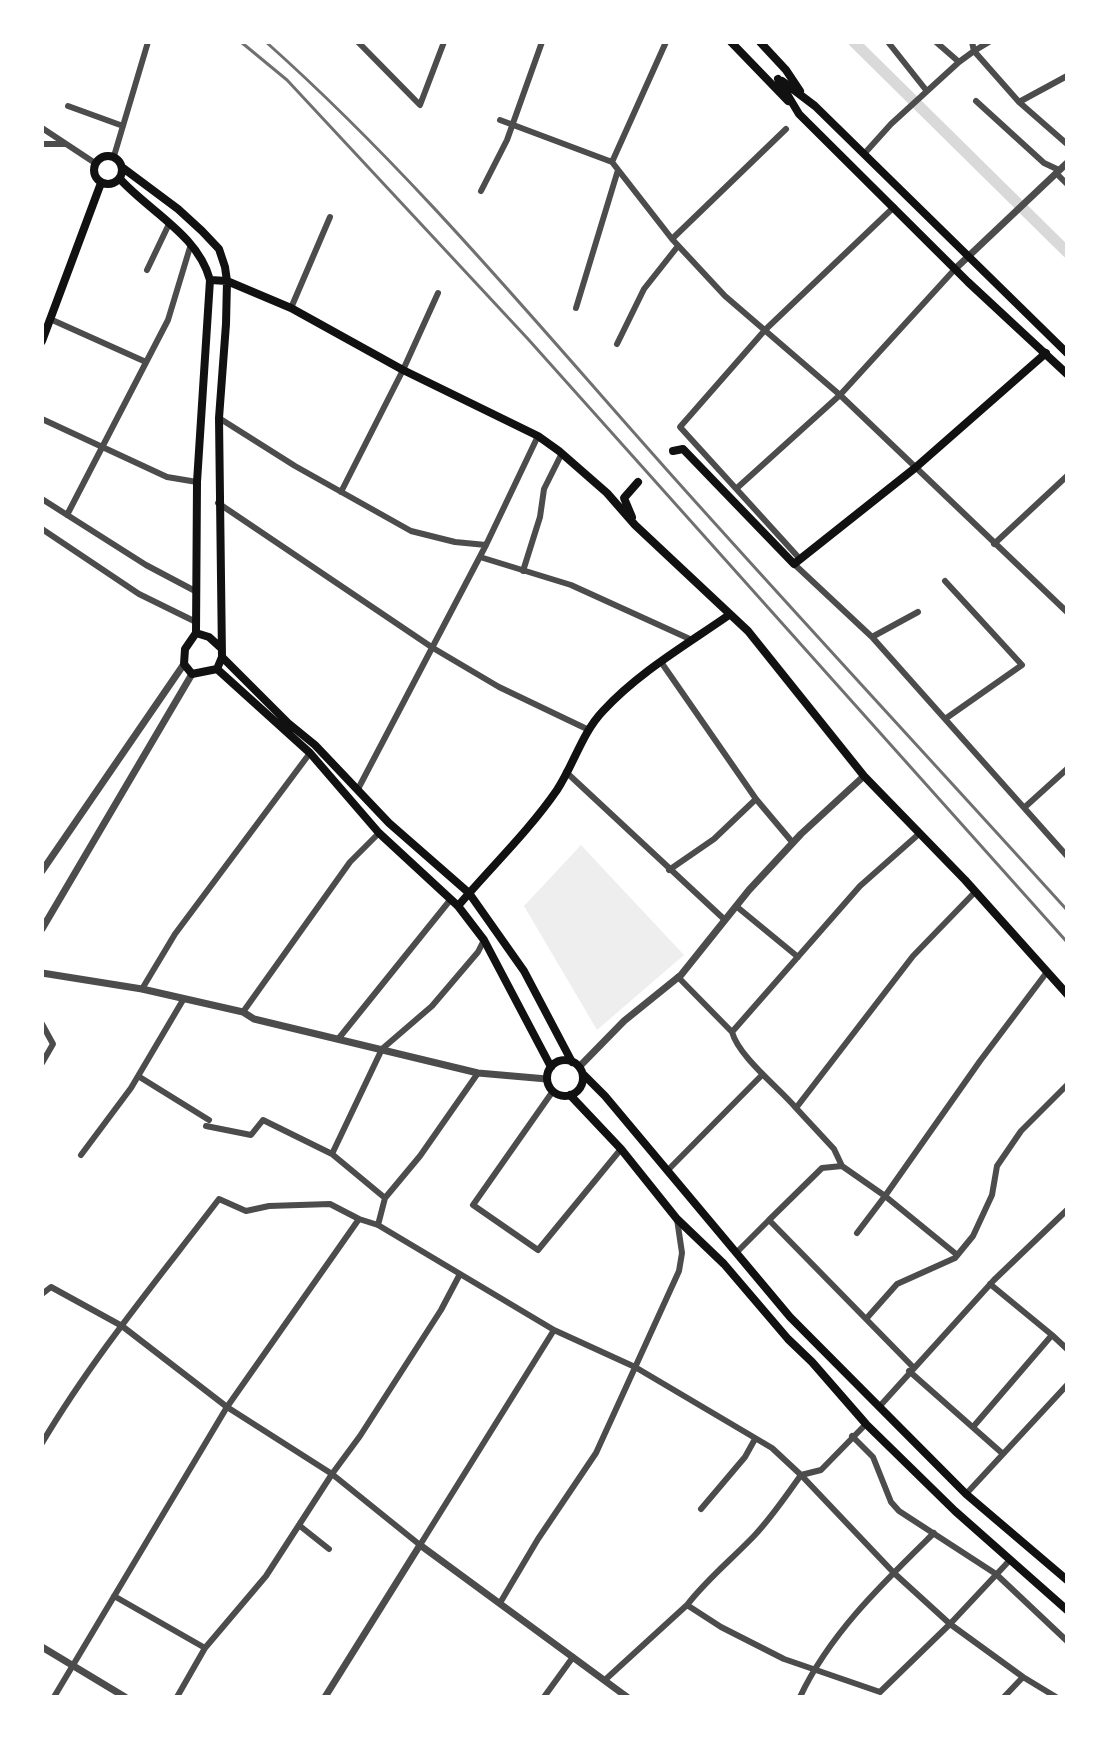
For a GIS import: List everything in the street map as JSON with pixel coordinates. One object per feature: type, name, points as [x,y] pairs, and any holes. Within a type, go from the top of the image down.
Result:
[{"type":"main road","points":[[731,42],[955,269],[1067,374]]},
{"type":"main road","points":[[760,42],[786,70],[803,97]]},
{"type":"main road","points":[[792,105],[778,79],[803,97],[864,154],[968,258],[1066,349]]},
{"type":"main road","points":[[123,168],[120,179],[111,185],[101,183],[93,171],[95,163],[101,158],[114,156],[123,168],[178,209],[211,240],[219,249],[227,281],[219,418],[222,657],[217,669]]},
{"type":"main road","points":[[120,179],[196,248],[210,280],[197,482],[197,622],[196,633],[185,649],[184,664],[192,674],[217,669]]},
{"type":"main road","points":[[42,341],[101,183]]},
{"type":"main road","points":[[210,280],[227,281],[291,308],[403,370],[538,436],[607,493],[635,525],[748,631],[864,776],[1067,994]]},
{"type":"main road","points":[[673,451],[683,449],[797,562],[915,468],[1046,353]]},
{"type":"main road","points":[[635,525],[624,498],[638,482]]},
{"type":"main road","points":[[458,906],[510,849],[557,789],[602,712],[641,676],[729,615]]},
{"type":"main road","points":[[196,633],[209,637],[220,647]]},
{"type":"main road","points":[[222,657],[389,823],[469,893],[524,971],[578,1068],[605,1096],[790,1317],[966,1494],[1067,1580]]},
{"type":"main road","points":[[217,669],[310,753],[379,833],[458,906],[484,940],[551,1067]]},
{"type":"main road","points":[[561,1061],[578,1068],[581,1086],[570,1095],[562,1096],[553,1091],[547,1079],[551,1067],[561,1061]]},
{"type":"main road","points":[[570,1095],[621,1149],[677,1219],[724,1264],[866,1424],[1009,1561],[1067,1610]]},
{"type":"street","points":[[114,156],[148,42]]},
{"type":"street","points":[[358,42],[420,105],[444,42]]},
{"type":"street","points":[[481,191],[507,140],[542,42]]},
{"type":"street","points":[[612,162],[666,42]]},
{"type":"street","points":[[888,42],[925,91]]},
{"type":"street","points":[[936,42],[959,62]]},
{"type":"street","points":[[972,42],[974,51],[1019,102],[1067,144]]},
{"type":"street","points":[[864,154],[925,91],[989,42]]},
{"type":"street","points":[[1019,102],[1067,76]]},
{"type":"street","points":[[976,101],[1067,184]]},
{"type":"street","points":[[68,106],[123,126]]},
{"type":"street","points":[[500,120],[612,162],[672,239],[725,296],[840,395],[1067,612]]},
{"type":"street","points":[[42,128],[95,163]]},
{"type":"street","points":[[672,239],[786,129]]},
{"type":"street","points":[[42,144],[66,144]]},
{"type":"street","points":[[737,488],[840,395],[955,269],[1067,163]]},
{"type":"street","points":[[576,308],[618,170]]},
{"type":"street","points":[[894,207],[765,330],[680,427],[737,488],[797,562],[872,637],[1067,856]]},
{"type":"street","points":[[291,308],[330,217]]},
{"type":"street","points":[[147,270],[169,224]]},
{"type":"street","points":[[67,515],[168,320],[191,244]]},
{"type":"street","points":[[617,344],[644,289],[678,246]]},
{"type":"street","points":[[341,492],[438,293]]},
{"type":"street","points":[[50,319],[146,362]]},
{"type":"street","points":[[219,418],[411,531],[455,542],[486,545]]},
{"type":"street","points":[[42,419],[167,477],[197,482]]},
{"type":"street","points":[[358,789],[480,557],[538,436]]},
{"type":"street","points":[[523,571],[540,517],[544,489],[561,455]]},
{"type":"street","points":[[994,544],[1067,476]]},
{"type":"street","points":[[42,499],[146,565],[198,592]]},
{"type":"street","points":[[218,503],[433,648],[499,687],[589,730]]},
{"type":"street","points":[[42,529],[139,594],[197,622]]},
{"type":"street","points":[[480,557],[571,585],[692,640]]},
{"type":"street","points":[[945,581],[1022,665],[945,719]]},
{"type":"street","points":[[872,637],[918,612]]},
{"type":"street","points":[[661,662],[756,799],[793,843]]},
{"type":"street","points":[[42,871],[184,664]]},
{"type":"street","points":[[42,929],[192,674]]},
{"type":"street","points":[[142,989],[175,934],[310,753]]},
{"type":"street","points":[[1025,807],[1067,769]]},
{"type":"street","points":[[566,772],[725,920]]},
{"type":"street","points":[[578,1068],[624,1021],[678,977],[793,843],[864,776]]},
{"type":"street","points":[[669,870],[714,839],[756,799]]},
{"type":"street","points":[[243,1012],[350,862],[379,833]]},
{"type":"street","points":[[732,1032],[860,886],[920,833]]},
{"type":"street","points":[[796,1108],[913,956],[975,892]]},
{"type":"street","points":[[339,1038],[451,899]]},
{"type":"street","points":[[736,906],[798,957]]},
{"type":"street","points":[[332,1154],[382,1049],[432,1006],[478,952],[484,940]]},
{"type":"street","points":[[857,1233],[1047,972]]},
{"type":"street","points":[[42,973],[142,989],[243,1012],[254,1019],[478,1073],[547,1079]]},
{"type":"street","points":[[678,977],[732,1032],[734,1040],[762,1075],[772,1081],[834,1149],[842,1166],[885,1196],[956,1254]]},
{"type":"street","points":[[81,1155],[138,1076],[183,1000]]},
{"type":"street","points":[[42,1024],[53,1044],[42,1063]]},
{"type":"street","points":[[378,1225],[385,1198],[420,1156],[478,1073]]},
{"type":"street","points":[[667,1171],[762,1075]]},
{"type":"street","points":[[138,1076],[207,1123],[251,1135],[263,1120],[332,1154],[385,1198]]},
{"type":"street","points":[[866,1319],[897,1284],[955,1258],[973,1236],[992,1195],[997,1166],[1021,1131],[1067,1085]]},
{"type":"street","points":[[553,1091],[473,1205],[538,1250],[621,1149]]},
{"type":"street","points":[[737,1252],[822,1168],[842,1166]]},
{"type":"street","points":[[42,1443],[122,1326],[219,1199],[246,1211],[269,1206],[330,1204],[378,1225],[554,1330],[635,1367],[772,1448],[894,1573],[950,1624],[1056,1697]]},
{"type":"street","points":[[878,1407],[990,1284],[1067,1210]]},
{"type":"street","points":[[54,1697],[227,1407],[359,1219]]},
{"type":"street","points":[[500,1603],[538,1539],[596,1453],[679,1271],[682,1253],[677,1219]]},
{"type":"street","points":[[769,1220],[911,1369],[1003,1454]]},
{"type":"street","points":[[177,1697],[205,1648],[266,1576],[300,1526],[441,1310],[460,1274]]},
{"type":"street","points":[[990,1284],[1067,1349]]},
{"type":"street","points":[[42,1294],[51,1287],[122,1326],[227,1407],[332,1474],[420,1545],[627,1697]]},
{"type":"street","points":[[325,1697],[554,1330]]},
{"type":"street","points":[[973,1427],[1052,1335]]},
{"type":"street","points":[[966,1494],[1067,1385]]},
{"type":"street","points":[[606,1679],[687,1605],[706,1580],[753,1537],[777,1510],[801,1475],[821,1470],[866,1424]]},
{"type":"street","points":[[852,1436],[873,1457],[891,1502],[899,1511],[996,1574],[1067,1641]]},
{"type":"street","points":[[701,1509],[745,1457],[755,1439]]},
{"type":"street","points":[[300,1526],[329,1549]]},
{"type":"street","points":[[800,1697],[827,1649],[934,1533]]},
{"type":"street","points":[[687,1605],[734,1634],[784,1659],[877,1694],[950,1624],[1009,1561]]},
{"type":"street","points":[[114,1596],[205,1648]]},
{"type":"street","points":[[42,1647],[125,1697]]},
{"type":"street","points":[[544,1697],[573,1657]]},
{"type":"street","points":[[1004,1697],[1023,1677]]},
{"type":"shaded area","points":[[581,845],[684,955],[597,1030],[524,906]]},
{"type":"waterway","points":[[854,42],[1067,252]]},
{"type":"railway","points":[[241,42],[287,80],[528,339],[1067,942]]},
{"type":"railway","points":[[266,42],[423,196],[1067,910]]}]
